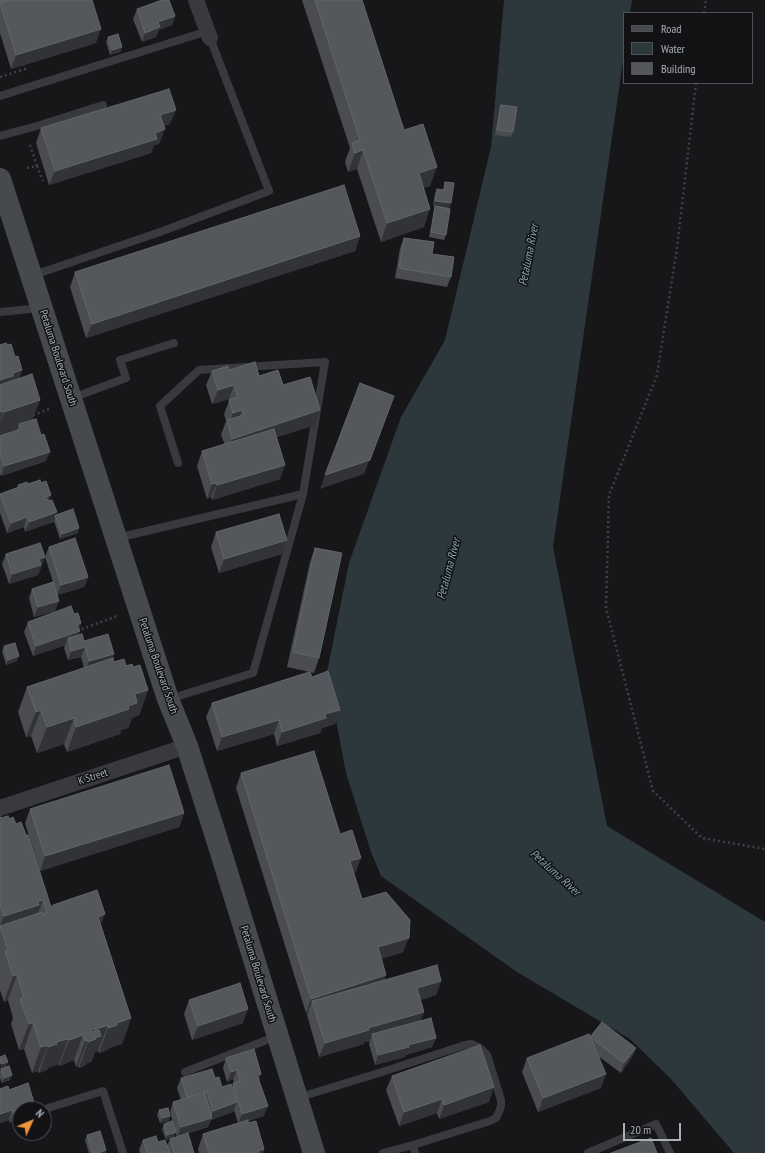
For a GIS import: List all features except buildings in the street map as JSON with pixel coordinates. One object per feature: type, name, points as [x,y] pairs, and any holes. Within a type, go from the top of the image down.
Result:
[{"type":"main road","name":"Petaluma Boulevard South","points":[[0,179],[168,699],[187,746],[314,1153]]},
{"type":"street","points":[[196,0],[209,34]]},
{"type":"street","name":"K Street","points":[[0,808],[187,746]]},
{"type":"lane","points":[[0,96],[209,34],[269,191],[160,232],[31,276]]},
{"type":"lane","points":[[0,136],[103,106]]},
{"type":"lane","points":[[0,312],[42,308]]},
{"type":"lane","points":[[71,399],[126,378],[120,360],[174,343]]},
{"type":"lane","points":[[168,699],[253,673],[303,494],[326,362],[199,370],[160,406],[178,463]]},
{"type":"lane","points":[[116,538],[303,494]]},
{"type":"lane","points":[[185,1072],[277,1036]]},
{"type":"lane","points":[[297,1098],[465,1045],[471,1044],[480,1048],[487,1055],[502,1100],[496,1118],[414,1149],[383,1153]]},
{"type":"lane","points":[[52,1107],[103,1091],[123,1153]]},
{"type":"lane","points":[[588,1153],[656,1124],[670,1153]]},
{"type":"path","points":[[704,12],[706,0]]},
{"type":"path","points":[[0,77],[25,69],[23,65]]},
{"type":"path","points":[[696,84],[677,248],[657,375],[609,495],[606,608],[653,791],[702,838],[765,849]]},
{"type":"path","points":[[30,145],[43,181]]},
{"type":"path","points":[[27,168],[37,166]]},
{"type":"path","points":[[28,417],[49,409]]},
{"type":"path","points":[[77,631],[117,616]]},
{"type":"water","name":"Petaluma River","points":[[504,0],[632,0],[630,12],[623,12],[623,61],[553,547],[607,826],[765,922],[765,1153],[734,1153],[671,1079],[630,1039],[517,972],[381,876],[371,852],[346,773],[327,672],[349,563],[401,417],[445,340],[491,147]]}]
